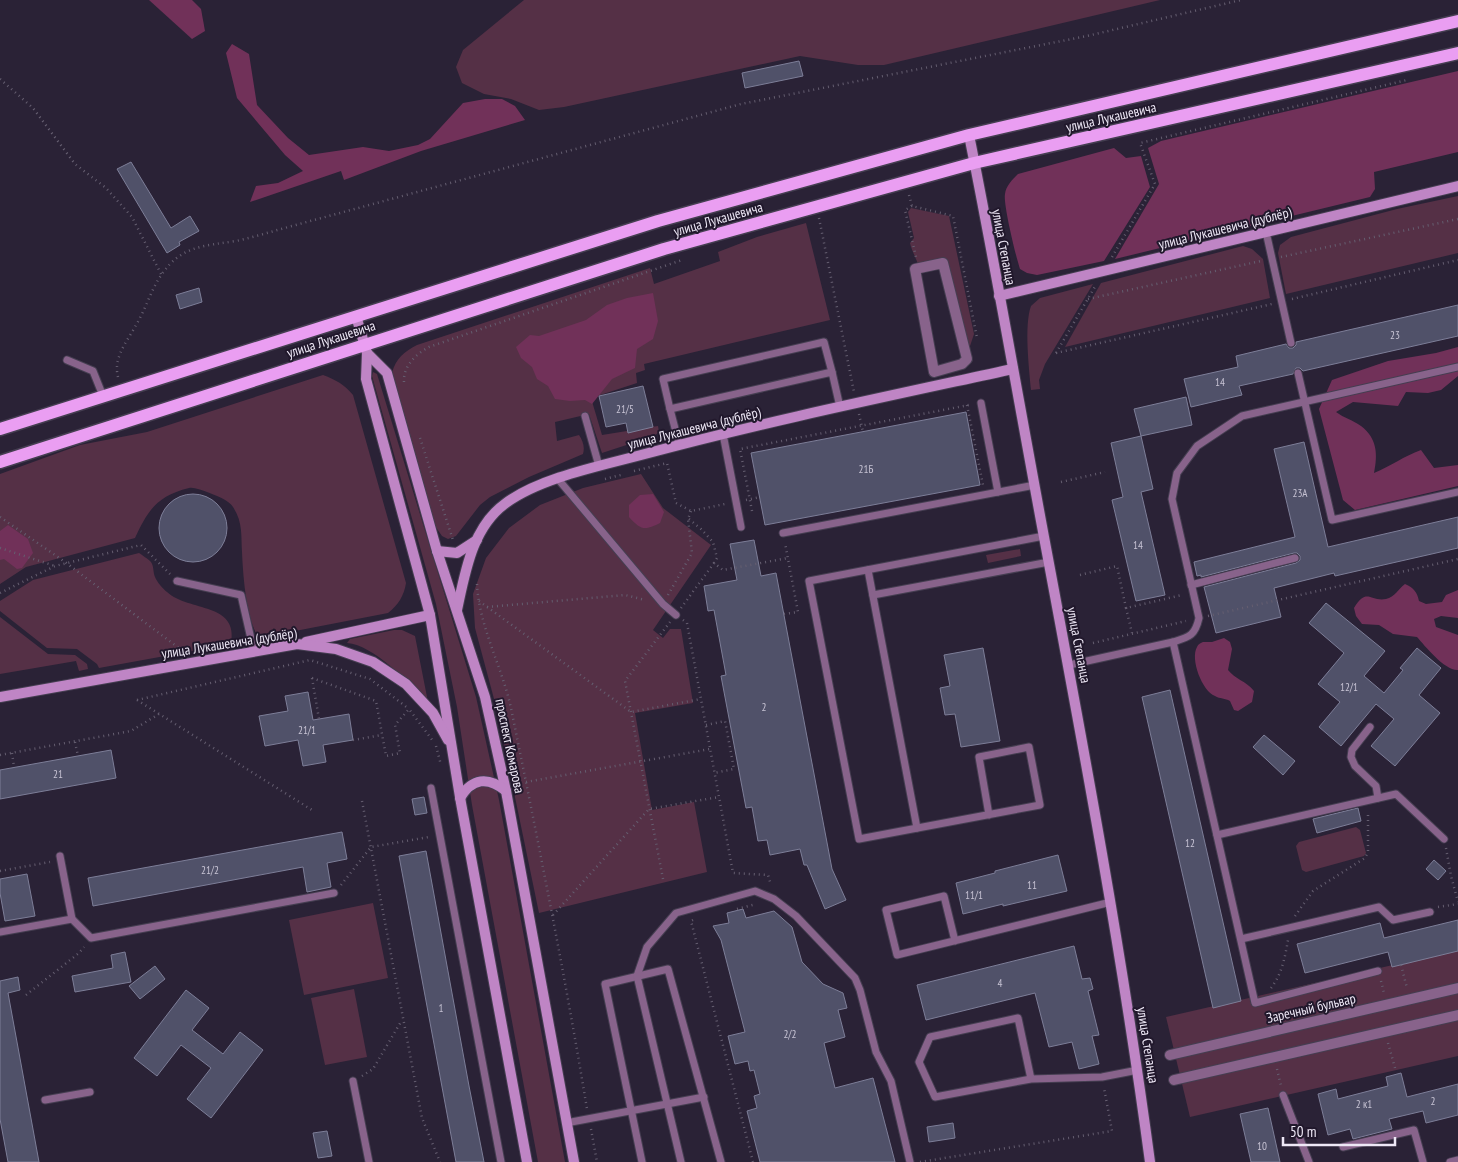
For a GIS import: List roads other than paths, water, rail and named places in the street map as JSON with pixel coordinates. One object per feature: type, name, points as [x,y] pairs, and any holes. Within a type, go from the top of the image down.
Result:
[{"type":"main road","name":"улица Лукашевича","points":[[0,430],[658,221],[969,136],[1458,21]]},
{"type":"main road","name":"улица Лукашевича","points":[[0,462],[366,349],[664,249],[974,163],[1458,53]]},
{"type":"main road","name":"улица Степанца","points":[[969,136],[1069,666],[1111,902],[1138,1070],[1150,1162]]},
{"type":"main road","name":"улица Лукашевича (дублёр)","points":[[999,296],[1458,186]]},
{"type":"main road","name":"проспект Комарова","points":[[356,316],[366,349],[366,379],[430,615],[460,798],[527,1162]]},
{"type":"main road","name":"проспект Комарова","points":[[366,349],[387,373],[437,551],[485,697],[506,791],[574,1162]]},
{"type":"main road","name":"улица Лукашевича (дублёр)","points":[[457,612],[466,566],[477,540],[489,519],[505,503],[528,490],[558,478],[678,444],[1013,369]]},
{"type":"main road","points":[[437,551],[458,553],[477,540]]},
{"type":"main road","points":[[297,644],[430,615]]},
{"type":"main road","name":"улица Лукашевича (дублёр)","points":[[0,697],[297,644],[336,648],[373,662],[406,684],[433,713],[452,748]]},
{"type":"main road","points":[[460,798],[466,789],[475,782],[486,781],[497,784],[506,791]]},
{"type":"street","points":[[944,263],[967,359],[962,364],[934,372],[915,270],[944,263]]},
{"type":"street","name":"Заречный бульвар","points":[[1170,1055],[1458,988]]},
{"type":"street","points":[[1174,1080],[1458,1015]]},
{"type":"lane","points":[[1266,232],[1291,343]]},
{"type":"lane","points":[[678,444],[663,379],[824,342],[840,407]]},
{"type":"lane","points":[[66,360],[93,371],[103,396]]},
{"type":"lane","points":[[1069,666],[1173,642],[1189,636],[1197,629],[1199,618],[1172,499],[1177,473],[1196,446],[1242,416],[1458,368]]},
{"type":"lane","points":[[670,409],[832,372]]},
{"type":"lane","points":[[1298,373],[1332,520],[1458,492]]},
{"type":"lane","points":[[981,403],[998,492]]},
{"type":"lane","points":[[585,416],[599,466]]},
{"type":"lane","points":[[723,434],[741,527]]},
{"type":"lane","points":[[558,478],[663,604],[676,615]]},
{"type":"lane","points":[[783,533],[1035,485]]},
{"type":"lane","points":[[990,815],[978,757],[1029,748],[1040,805],[990,815],[859,839],[810,581],[1044,536]]},
{"type":"lane","points":[[1191,584],[1294,558]]},
{"type":"lane","points":[[873,595],[1049,562]]},
{"type":"lane","points":[[868,570],[918,828]]},
{"type":"lane","points":[[177,581],[241,595],[254,652]]},
{"type":"lane","points":[[1173,642],[1255,1003],[1378,971]]},
{"type":"lane","points":[[1370,727],[1352,750],[1351,757],[1355,766],[1376,786],[1378,798]]},
{"type":"lane","points":[[431,788],[501,1162]]},
{"type":"lane","points":[[1217,835],[1396,794],[1444,839]]},
{"type":"lane","points":[[61,858],[72,919],[91,938],[334,893]]},
{"type":"lane","points":[[681,1162],[638,976],[647,947],[676,913],[755,891],[774,900],[796,916],[855,978],[860,990],[876,1052],[891,1082],[910,1162]]},
{"type":"lane","points":[[955,941],[944,896],[886,910],[897,955],[955,941],[1111,902]]},
{"type":"lane","points":[[1240,939],[1379,907],[1393,920],[1430,912]]},
{"type":"lane","points":[[0,932],[72,919]]},
{"type":"lane","points":[[642,1162],[605,984],[668,969],[722,1162]]},
{"type":"lane","points":[[1031,1079],[1018,1018],[930,1037],[919,1062],[935,1097],[1031,1079],[1102,1077],[1138,1070]]},
{"type":"lane","points":[[353,1081],[370,1162]]},
{"type":"lane","points":[[45,1100],[90,1092]]},
{"type":"lane","points":[[1283,1095],[1309,1162]]},
{"type":"lane","points":[[566,1123],[704,1097]]},
{"type":"lane","points":[[1344,1147],[1414,1130],[1423,1162]]},
{"type":"lane","points":[[1450,1162],[1458,1160]]}]
